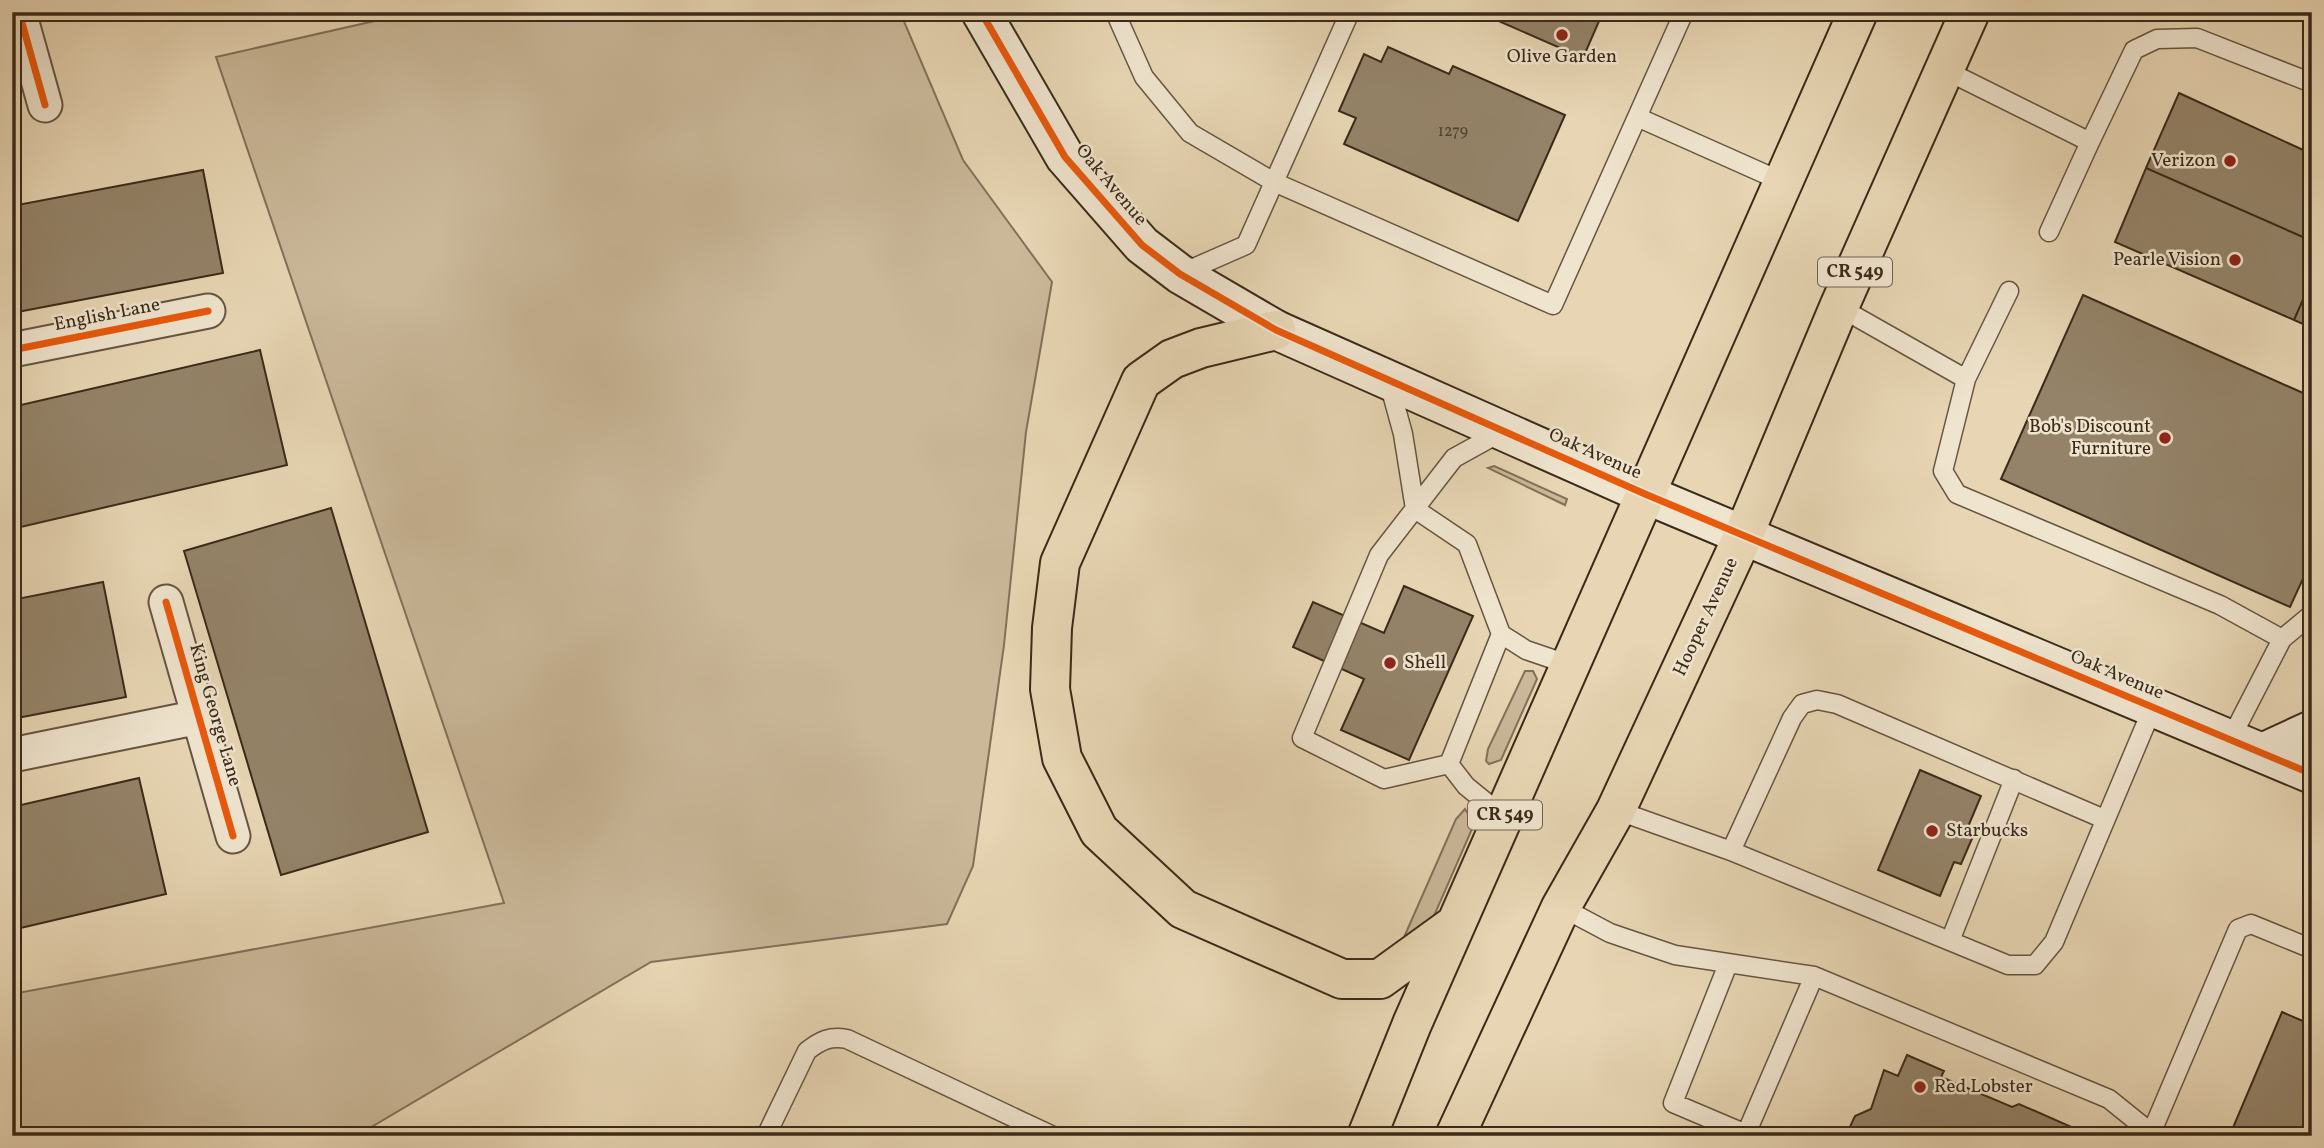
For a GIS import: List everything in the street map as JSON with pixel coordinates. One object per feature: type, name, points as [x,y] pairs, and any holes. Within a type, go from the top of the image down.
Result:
[{"type":"main road","name":"CR 549","points":[[1367,1136],[1412,1024],[1858,12]]},
{"type":"main road","name":"Hooper Avenue","points":[[1455,1136],[1561,907],[1616,810],[1744,534],[1839,307],[1970,12]]},
{"type":"main road","points":[[1276,330],[1201,348],[1171,359],[1141,381],[1060,563],[1052,628],[1050,689],[1062,758],[1099,831],[1183,909],[1342,979],[1380,979],[1458,922]]},
{"type":"street","points":[[19,12],[45,105]]},
{"type":"street","name":"Oak Avenue","points":[[981,12],[1065,157],[1142,245],[1180,274],[1276,330],[1645,494],[2312,774]]},
{"type":"street","name":"English Lane","points":[[12,350],[208,311]]},
{"type":"street","name":"King George Lane","points":[[166,602],[233,836]]},
{"type":"street","name":"King George Lane","points":[[12,755],[199,717]]},
{"type":"street","points":[[2246,746],[2312,730]]},
{"type":"lane","points":[[1115,12],[1144,77],[1190,133],[1274,182],[1553,305],[1684,12]]},
{"type":"lane","points":[[1180,274],[1246,245],[1350,12]]},
{"type":"lane","points":[[2049,232],[2134,50],[2157,39],[2197,38],[2312,83]]},
{"type":"lane","points":[[1945,70],[2090,142]]},
{"type":"lane","points":[[1637,117],[1783,182]]},
{"type":"lane","points":[[2009,291],[1966,379],[1943,471],[1957,494],[2220,606],[2282,639]]},
{"type":"lane","points":[[1839,307],[1966,379]]},
{"type":"lane","points":[[1388,380],[1403,434],[1415,509],[1467,544],[1501,634],[1526,650],[1570,666]]},
{"type":"lane","points":[[1448,764],[1384,779],[1302,738],[1379,555],[1454,458],[1504,430]]},
{"type":"lane","points":[[2246,746],[2282,639],[2312,614]]},
{"type":"lane","points":[[1448,764],[1501,634]]},
{"type":"lane","points":[[1731,850],[1792,718],[1802,704],[1817,701],[1837,704],[2104,819]]},
{"type":"lane","points":[[1616,810],[1731,850],[2008,965],[2035,965],[2054,942],[2104,819],[2154,707]]},
{"type":"lane","points":[[1448,764],[1466,786],[1504,817]]},
{"type":"lane","points":[[1950,941],[2014,779]]},
{"type":"lane","points":[[1561,907],[1610,933],[1675,955],[1814,976],[2109,1099],[2152,1135],[2238,929],[2251,924],[2312,949]]},
{"type":"lane","points":[[1728,964],[1673,1103],[1746,1134],[1814,976]]},
{"type":"lane","points":[[766,1136],[807,1051],[819,1041],[832,1037],[847,1039],[1053,1136]]},
{"type":"shaded area","points":[[414,12],[900,12],[963,160],[1052,282],[1026,432],[1004,645],[973,866],[947,924],[651,962],[356,1136],[12,1136],[12,994],[504,903],[216,57]]},
{"type":"shaded area","points":[[1494,466],[1567,499],[1565,505],[1488,468]]},
{"type":"shaded area","points":[[1525,671],[1533,671],[1537,679],[1501,760],[1489,764],[1486,761],[1488,749]]},
{"type":"shaded area","points":[[1465,809],[1473,822],[1472,829],[1434,916],[1424,931],[1398,951],[1456,819]]},
{"type":"building","name":"Olive Garden","points":[[1478,12],[1603,12],[1583,58]]},
{"type":"building","points":[[1388,47],[1449,74],[1453,66],[1565,115],[1518,221],[1344,144],[1356,118],[1339,111],[1364,54],[1381,62]]},
{"type":"building","name":"Verizon","points":[[2179,93],[2312,154],[2312,241],[2146,168]]},
{"type":"building","name":"Pearle Vision","points":[[2146,168],[2312,241],[2312,279],[2294,320],[2115,242]]},
{"type":"building","points":[[203,170],[223,273],[12,313],[12,206]]},
{"type":"building","points":[[2312,279],[2312,328],[2294,320]]},
{"type":"building","name":"Bob's Discount Furniture","points":[[2083,295],[2312,397],[2312,559],[2290,607],[2001,479]]},
{"type":"building","points":[[260,350],[287,465],[12,529],[12,407]]},
{"type":"building","points":[[331,508],[428,832],[281,875],[184,551]]},
{"type":"building","points":[[103,582],[126,697],[12,719],[12,600]]},
{"type":"building","name":"Shell","points":[[1404,586],[1473,616],[1409,760],[1341,730],[1364,679],[1293,647],[1313,602],[1384,633]]},
{"type":"building","name":"Starbucks","points":[[1920,770],[1981,796],[1967,829],[1974,834],[1961,864],[1954,862],[1940,896],[1878,870]]},
{"type":"building","points":[[139,778],[166,894],[12,930],[12,807]]},
{"type":"building","points":[[2282,1012],[2312,1025],[2312,1136],[2245,1136],[2232,1130]]},
{"type":"building","name":"Red Lobster","points":[[1907,1055],[1944,1071],[1941,1077],[2012,1107],[2019,1104],[2085,1133],[2084,1136],[1853,1136],[1855,1131],[1849,1129],[1855,1116],[1871,1109],[1884,1070],[1898,1076]]},
{"type":"cycle path","points":[[19,12],[45,105]]},
{"type":"cycle path","points":[[981,12],[1065,157],[1142,245],[1180,274],[1276,330],[1645,494],[2312,774]]},
{"type":"cycle path","points":[[12,350],[208,311]]},
{"type":"cycle path","points":[[166,602],[233,836]]},
{"type":"place","name":"Olive Garden","points":[[1562,35]]},
{"type":"place","name":"Verizon","points":[[2230,161]]},
{"type":"place","name":"Pearle Vision","points":[[2235,260]]},
{"type":"place","name":"Bob's Discount Furniture","points":[[2165,438]]},
{"type":"place","name":"Shell","points":[[1390,663]]},
{"type":"place","name":"Starbucks","points":[[1932,831]]},
{"type":"place","name":"Red Lobster","points":[[1920,1087]]}]
